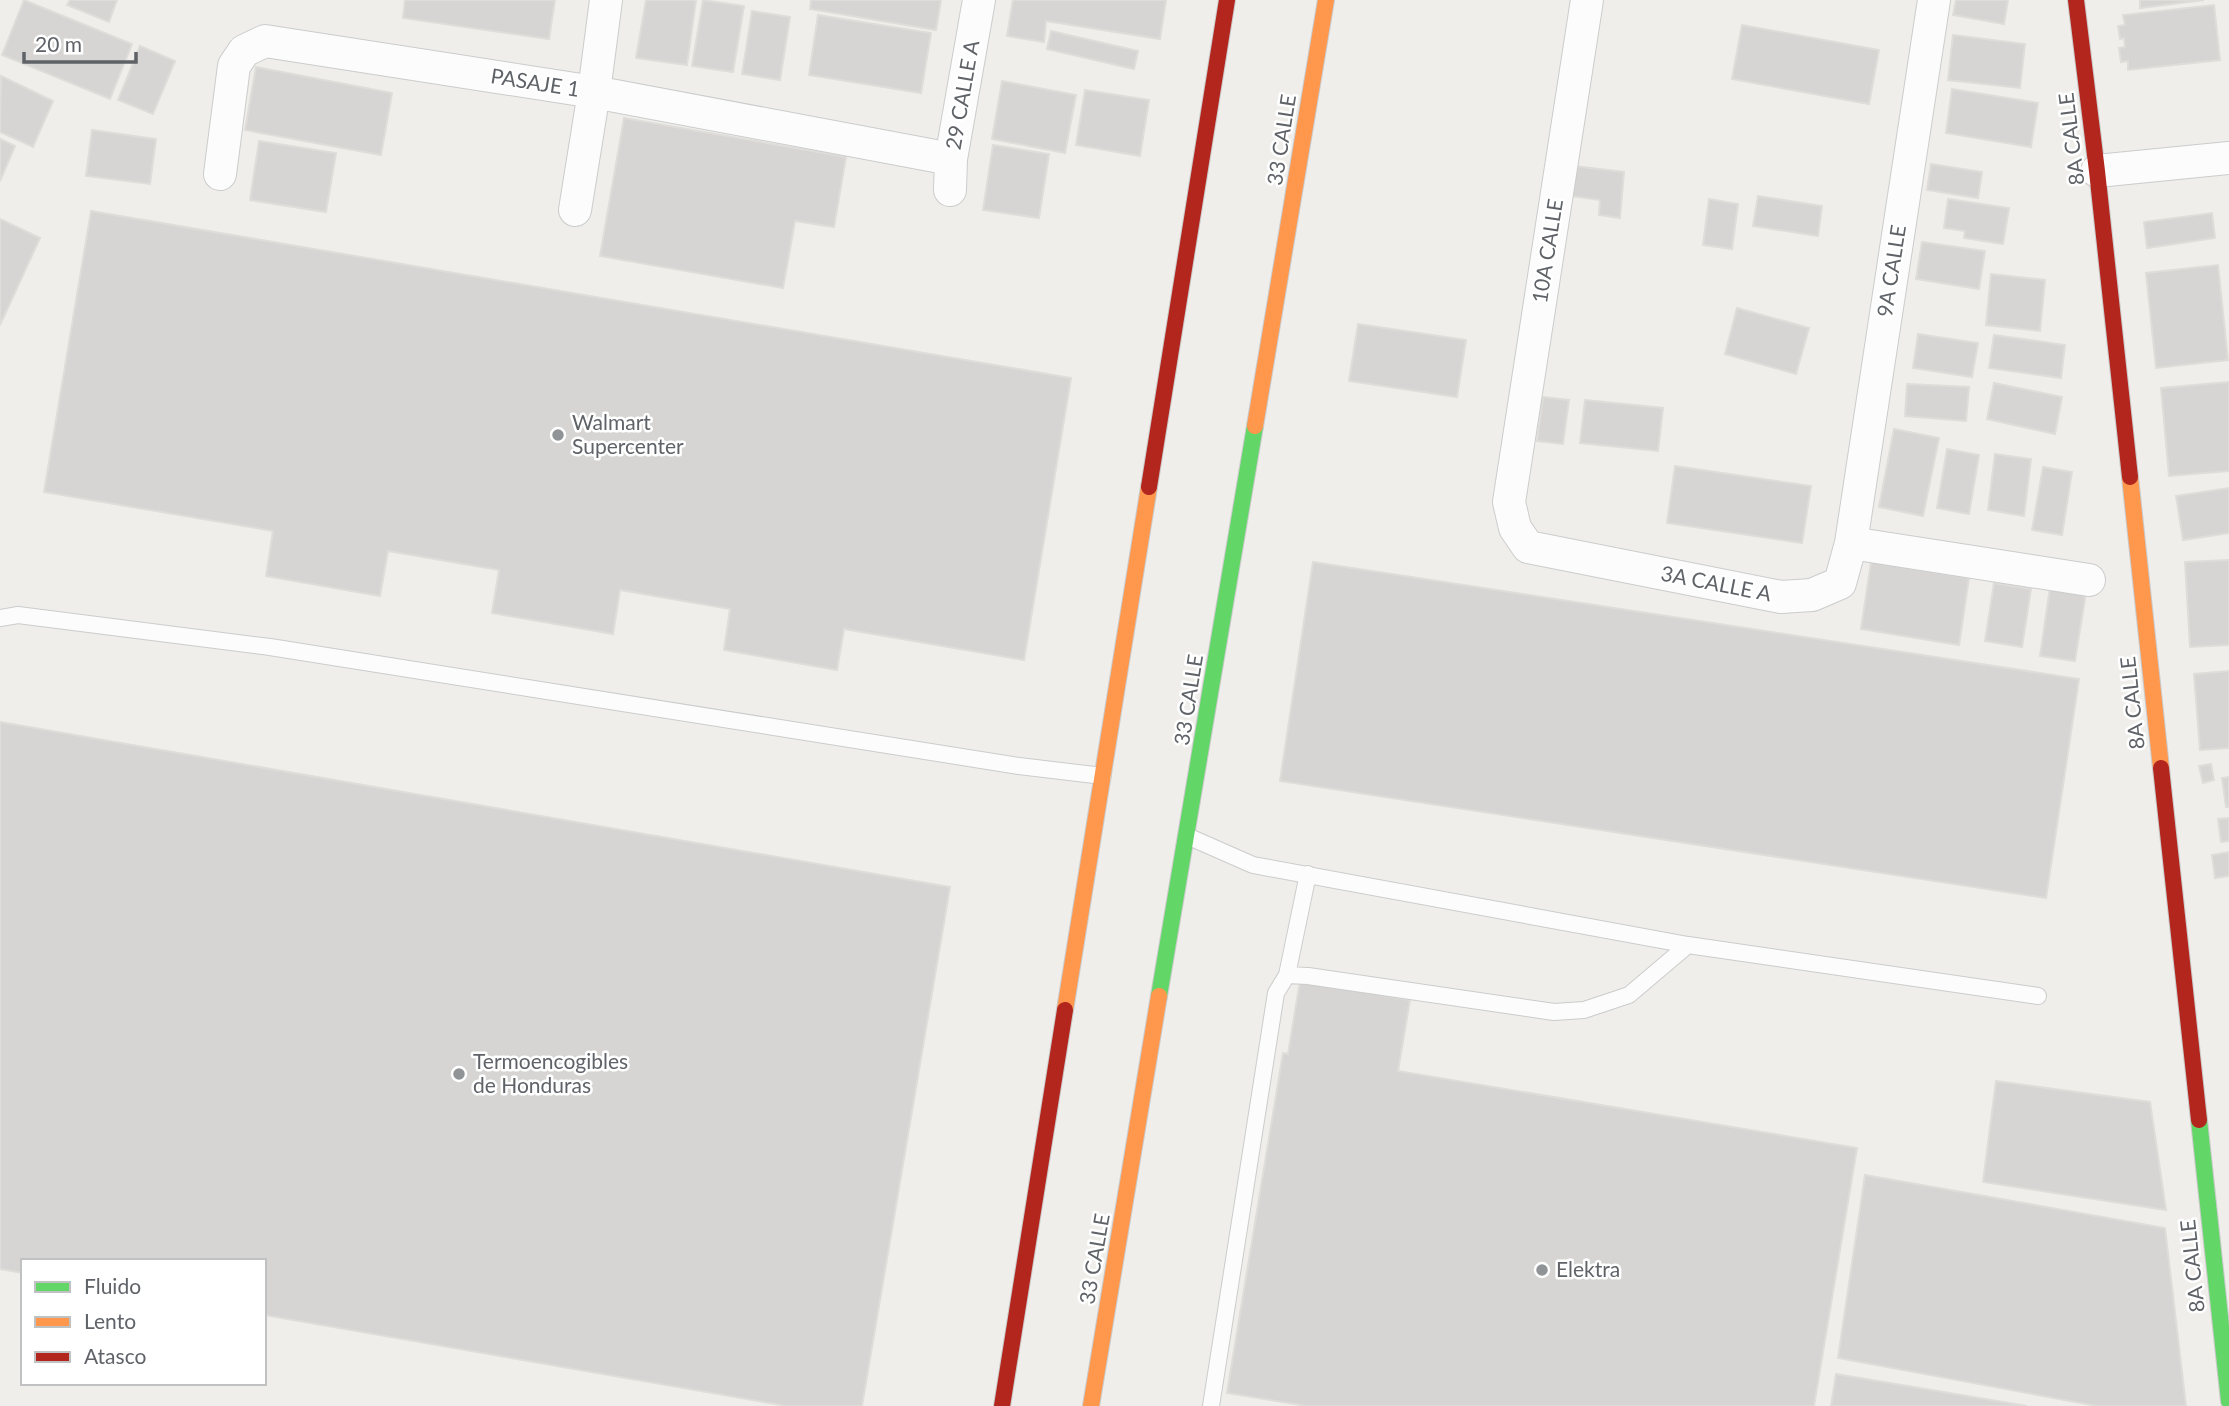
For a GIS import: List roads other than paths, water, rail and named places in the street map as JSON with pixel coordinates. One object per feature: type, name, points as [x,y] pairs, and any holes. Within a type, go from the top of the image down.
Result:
[{"type":"main road","points":[[1002,1406],[1227,0]]},
{"type":"main road","name":"33 CALLE","points":[[1091,1406],[1326,0]]},
{"type":"main road","name":"8A CALLE","points":[[2076,0],[2224,1307],[2229,1401]]},
{"type":"street","points":[[575,210],[606,0]]},
{"type":"street","name":"29 CALLE A","points":[[950,190],[951,159],[979,0]]},
{"type":"street","name":"10A CALLE","points":[[1509,502],[1587,0]]},
{"type":"street","name":"9A CALLE","points":[[1851,543],[1934,0]]},
{"type":"street","name":"PASAJE 1","points":[[220,174],[234,66],[244,51],[265,41],[594,92],[951,159]]},
{"type":"street","points":[[2097,172],[2229,158]]},
{"type":"street","name":"3A CALLE A","points":[[1509,502],[1515,528],[1528,547],[1781,597],[1812,595],[1840,583],[1851,543]]},
{"type":"street","points":[[1851,543],[2088,580]]},
{"type":"lane","points":[[0,618],[18,615],[270,647],[1019,766],[1103,776]]},
{"type":"lane","points":[[1187,836],[1253,865],[1688,945],[2038,996]]},
{"type":"lane","points":[[1211,1406],[1276,993],[1287,975],[1308,874]]},
{"type":"lane","points":[[1287,975],[1564,1012],[1584,1010],[1629,995],[1688,945]]},
{"type":"place","name":"Walmart Supercenter","points":[[558,435]]},
{"type":"place","name":"Termoencogibles de Honduras","points":[[459,1074]]},
{"type":"place","name":"Elektra","points":[[1542,1270]]}]
